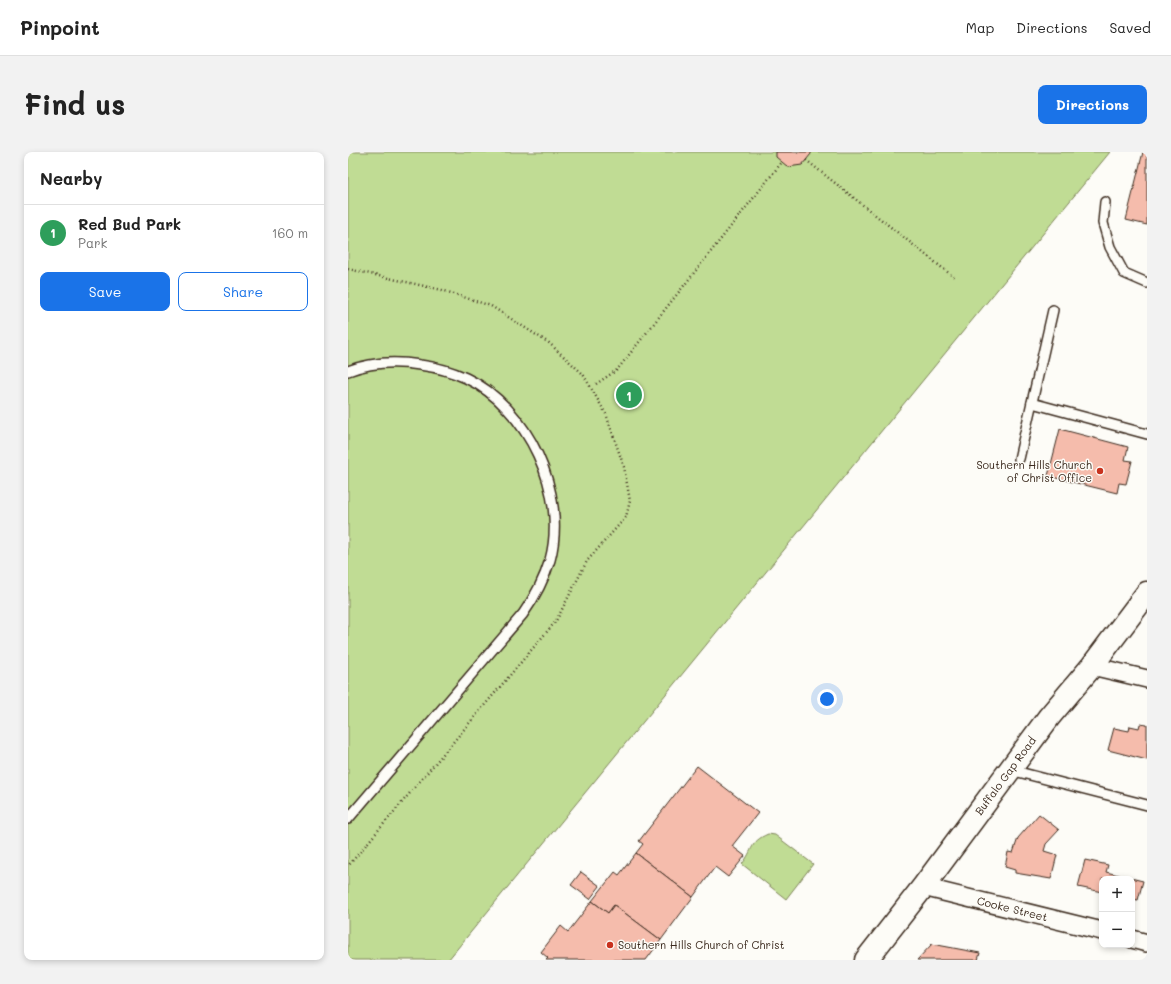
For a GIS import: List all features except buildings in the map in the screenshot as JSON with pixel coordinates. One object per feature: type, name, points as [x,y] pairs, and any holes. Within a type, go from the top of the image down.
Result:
[{"type":"main road","name":"Buffalo Gap Road","points":[[866,960],[923,887],[1049,717],[1092,666],[1147,593]]},
{"type":"street","points":[[1092,666],[1147,679]]},
{"type":"street","name":"Cooke Street","points":[[923,887],[1099,930]]},
{"type":"street","points":[[1135,940],[1147,943]]},
{"type":"lane","points":[[1105,202],[1103,222],[1110,247],[1124,273],[1147,283]]},
{"type":"lane","points":[[1019,459],[1053,310]]},
{"type":"lane","points":[[348,371],[370,365],[398,363],[434,367],[467,378],[492,395],[515,418],[534,446],[552,495],[554,528],[550,559],[545,574],[540,587],[523,614],[348,820]]},
{"type":"lane","points":[[1032,402],[1147,434]]},
{"type":"lane","points":[[1010,770],[1147,805]]},
{"type":"path","points":[[806,160],[955,278]]},
{"type":"path","points":[[596,384],[617,370],[782,162]]},
{"type":"path","points":[[348,269],[442,290],[491,306],[549,343],[583,374],[606,414],[624,467],[630,501],[626,517],[587,561],[556,621],[348,866]]},
{"type":"green space","points":[[348,152],[1110,152],[448,960],[348,960]]},
{"type":"green space","points":[[768,834],[775,835],[813,864],[786,899],[742,864],[755,843]]},
{"type":"place","name":"Red Bud Park","points":[[629,395]]},
{"type":"place","name":"Southern Hills Church of Christ Office","points":[[1100,471]]},
{"type":"place","name":"Southern Hills Church of Christ","points":[[610,945]]}]
